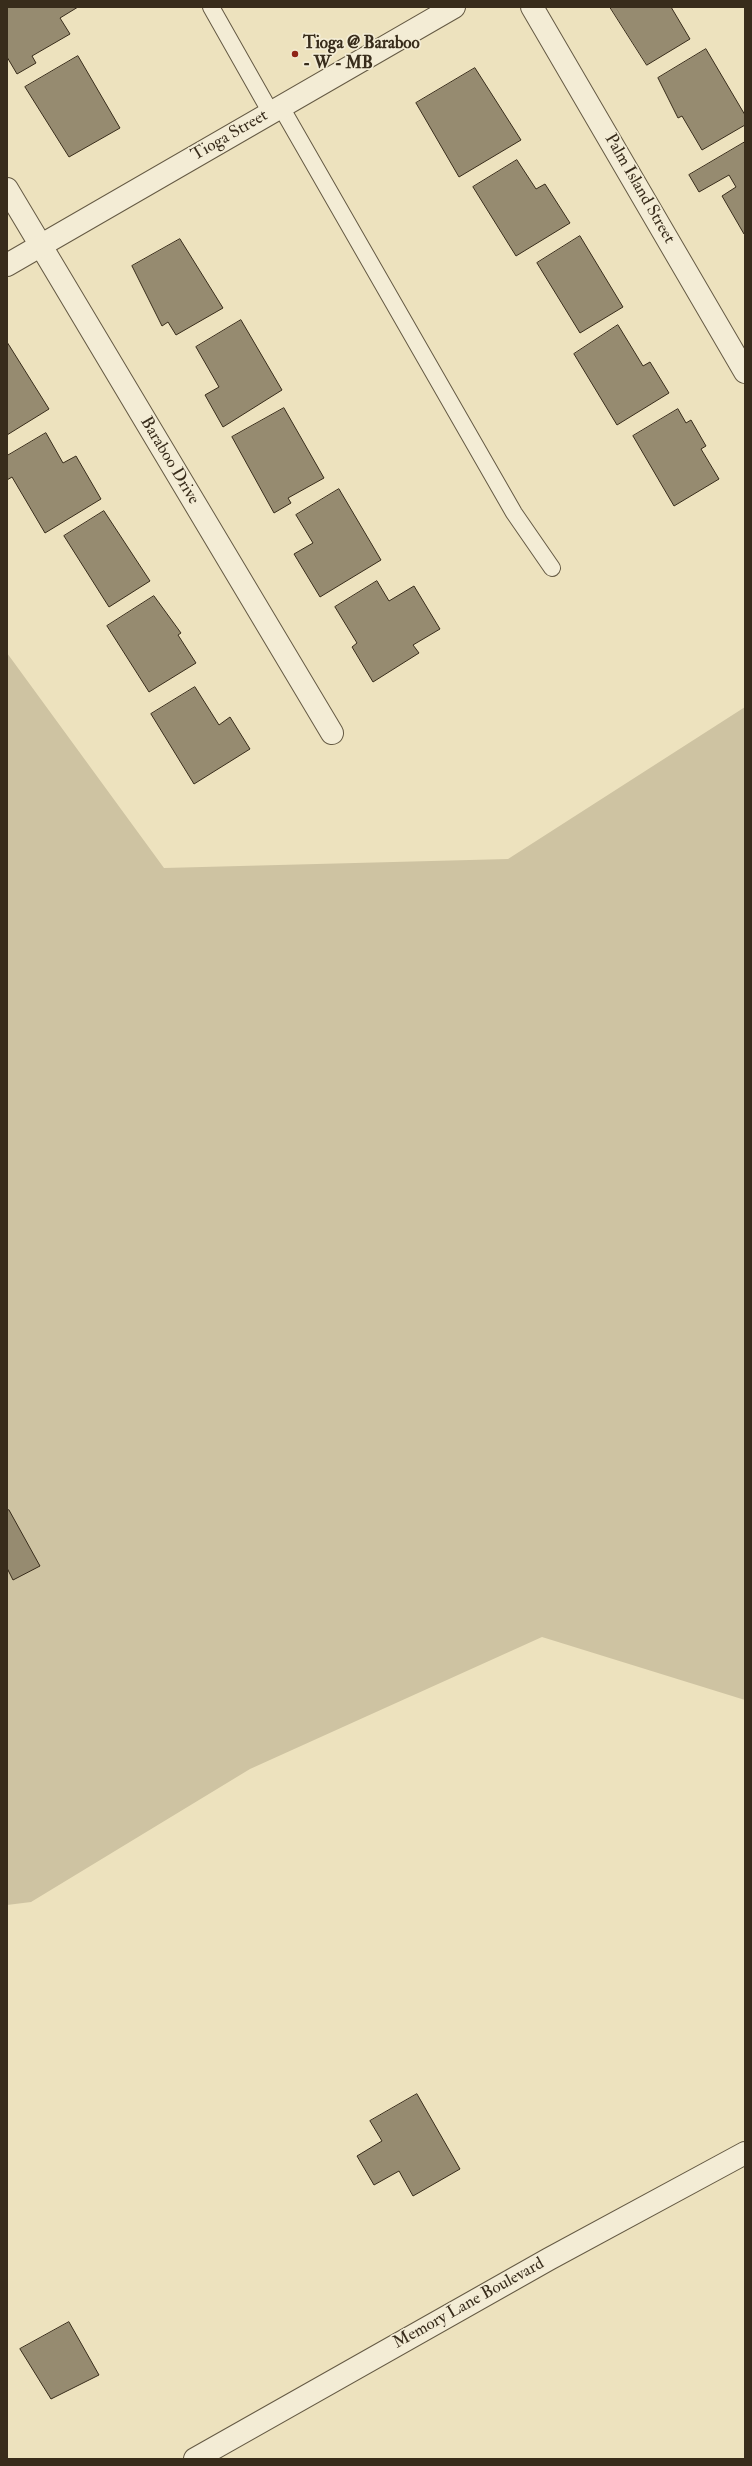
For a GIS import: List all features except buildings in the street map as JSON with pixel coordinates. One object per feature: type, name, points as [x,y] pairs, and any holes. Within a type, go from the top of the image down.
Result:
[{"type":"street","name":"Tioga Street","points":[[7,266],[40,245],[454,7]]},
{"type":"street","name":"Palm Island Street","points":[[532,7],[745,372]]},
{"type":"street","name":"Baraboo Drive","points":[[7,189],[332,733]]},
{"type":"street","name":"Memory Lane Boulevard","points":[[195,2459],[549,2259],[745,2153]]},
{"type":"lane","points":[[212,7],[276,110],[514,513],[552,568]]},
{"type":"shaded area","points":[[7,653],[164,868],[508,859],[745,707],[745,1700],[542,1637],[250,1769],[31,1902],[7,1905]]},
{"type":"place","name":"Tioga @ Baraboo - W - MB","points":[[295,54]]}]
